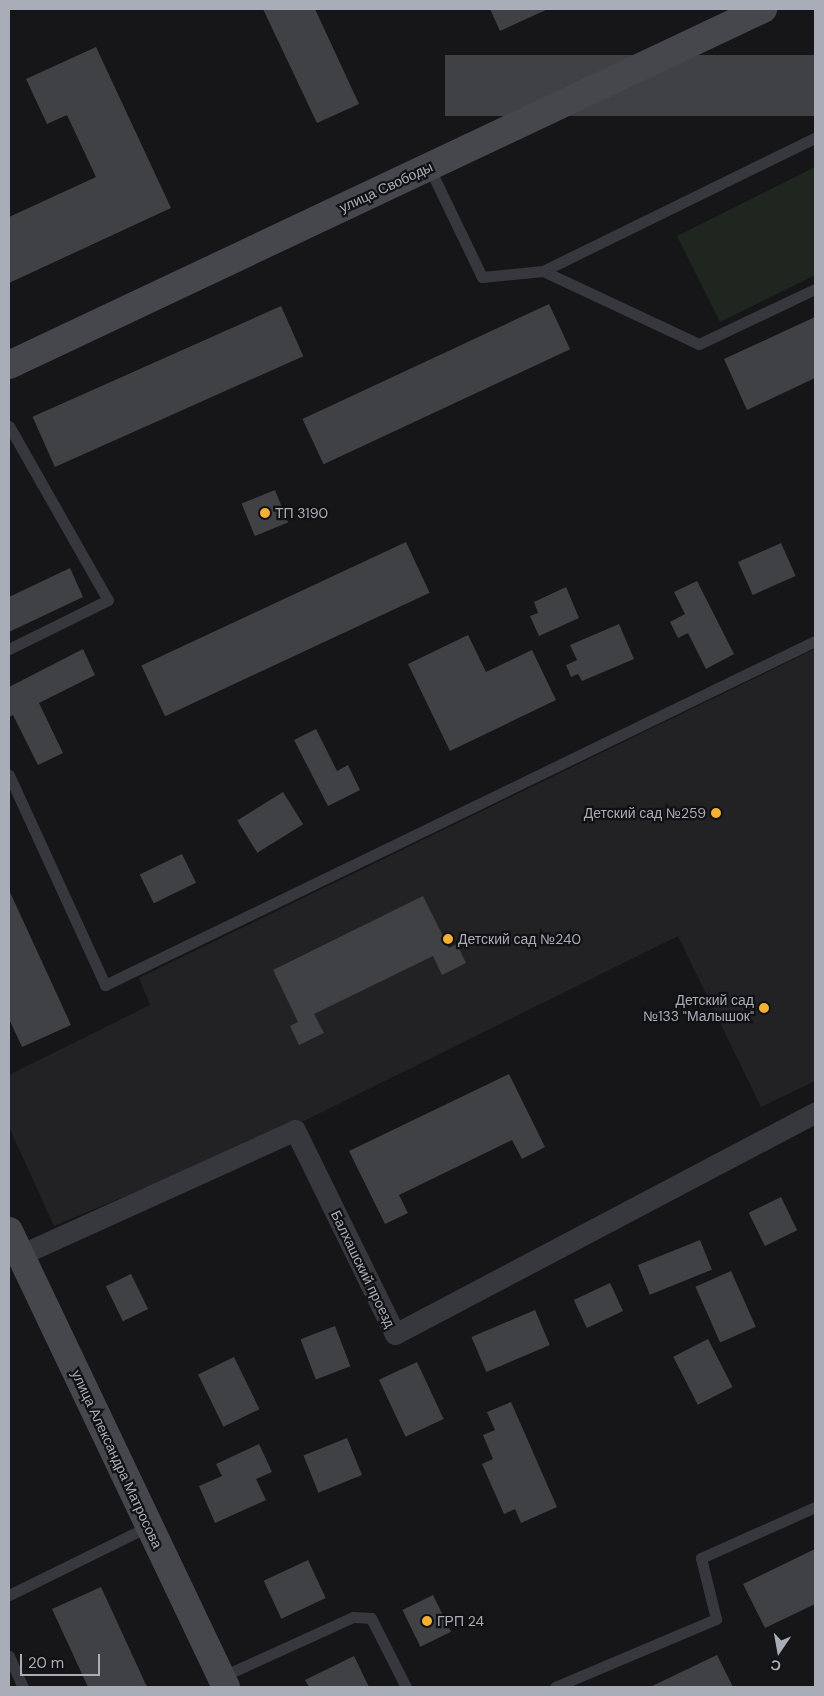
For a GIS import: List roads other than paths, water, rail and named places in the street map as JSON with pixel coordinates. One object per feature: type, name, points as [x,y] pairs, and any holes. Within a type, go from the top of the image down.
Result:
[{"type":"main road","name":"улица Свободы","points":[[9,365],[763,9]]},
{"type":"main road","name":"улица Александра Матросова","points":[[9,1231],[224,1682]]},
{"type":"street","name":"Балхашский проезд","points":[[20,1255],[295,1130],[395,1334],[815,1113]]},
{"type":"lane","points":[[429,167],[482,277],[543,271],[815,138]]},
{"type":"lane","points":[[543,271],[699,344],[815,289]]},
{"type":"lane","points":[[9,426],[108,600],[9,649]]},
{"type":"lane","points":[[9,775],[105,985],[815,641]]},
{"type":"lane","points":[[555,1687],[716,1619],[701,1558],[815,1507]]},
{"type":"lane","points":[[9,1595],[149,1526]]},
{"type":"lane","points":[[224,1682],[352,1617],[371,1618],[406,1687]]},
{"type":"lane","points":[[10,1662],[23,1687]]},
{"type":"place","name":"ТП 3190","points":[[265,513]]},
{"type":"place","name":"Детский сад №259","points":[[716,813]]},
{"type":"place","name":"Детский сад №240","points":[[448,939]]},
{"type":"place","name":"Детский сад №133 \"Малышок\"","points":[[764,1008]]},
{"type":"place","name":"ГРП 24","points":[[427,1621]]}]
